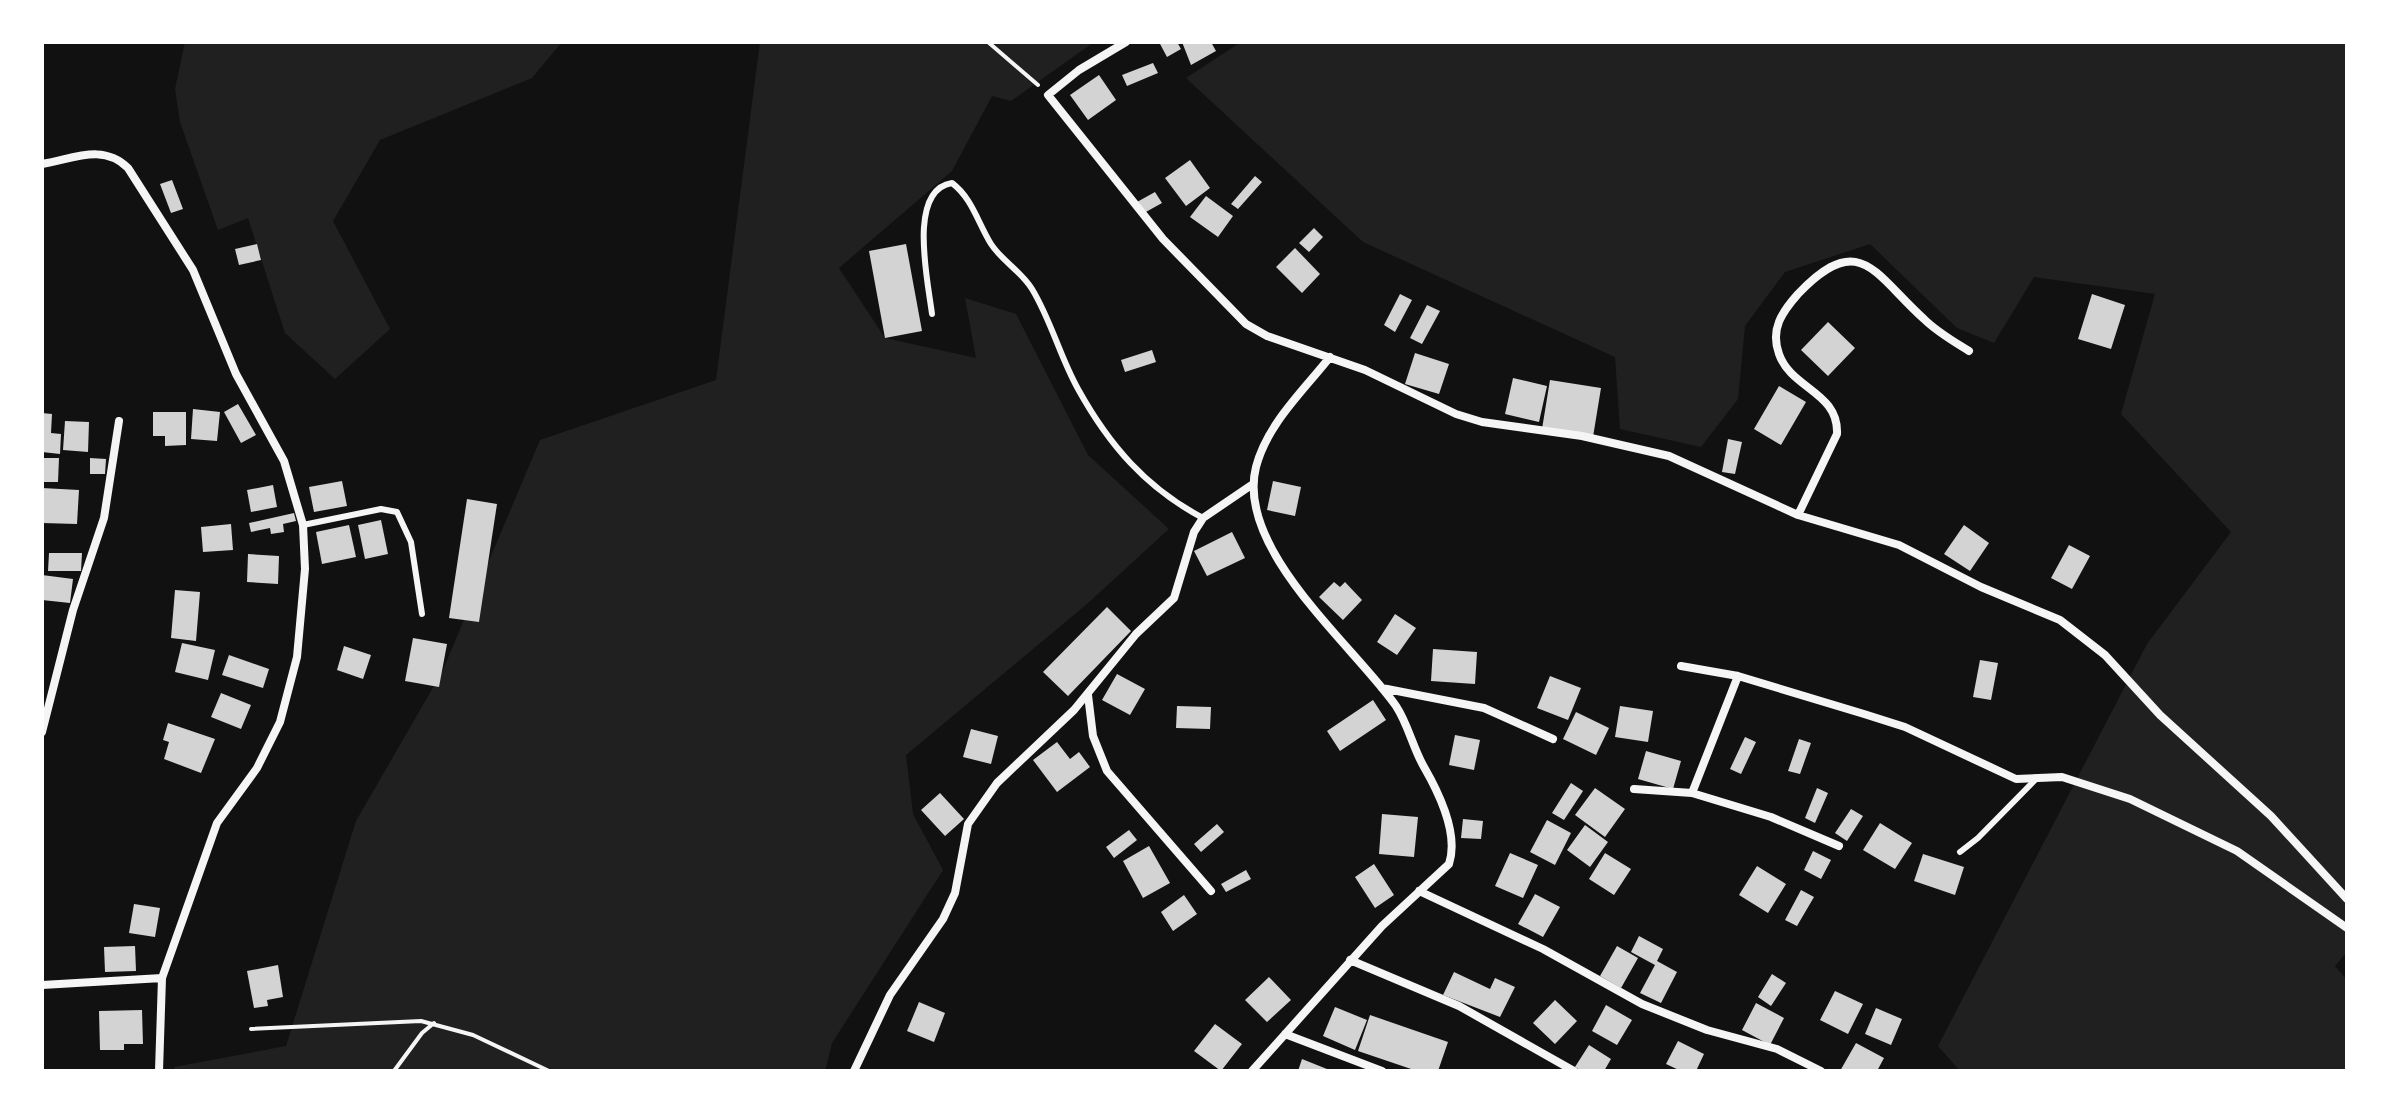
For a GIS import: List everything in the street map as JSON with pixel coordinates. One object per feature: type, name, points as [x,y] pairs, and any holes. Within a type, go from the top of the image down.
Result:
[{"type":"street","points":[[1126,42],[1079,70],[1048,95],[1163,239],[1227,308],[1267,336],[1330,357],[1456,414],[1482,422],[1606,441],[1669,456],[1798,515],[1899,545],[1981,587],[2060,620],[2084,637],[2160,715],[2271,816],[2347,899]]},
{"type":"street","points":[[42,164],[98,153],[116,156],[128,168],[193,270],[236,374],[284,461],[303,525],[303,600],[295,668],[286,705],[257,768],[217,823],[162,978],[159,1071]]},
{"type":"street","points":[[1798,515],[1837,434],[1838,424],[1831,405],[1786,368],[1779,355],[1776,331],[1786,308],[1821,271],[1849,261],[1876,271],[1924,320],[1969,351]]},
{"type":"street","points":[[1252,1071],[1350,960],[1449,864],[1451,840],[1436,788],[1398,710],[1326,627],[1284,567],[1265,530],[1253,484],[1261,451],[1276,425],[1330,357]]},
{"type":"street","points":[[42,732],[73,610],[104,518],[119,421]]},
{"type":"street","points":[[854,1071],[890,995],[943,919],[955,893],[968,824],[1015,763],[1088,695],[1136,634],[1174,598],[1194,532],[1203,518],[1253,484]]},
{"type":"street","points":[[1681,666],[1738,676],[1905,727],[2016,779],[2035,780],[2049,776],[2083,782],[2190,826],[2237,851],[2347,928]]},
{"type":"street","points":[[1692,793],[1738,676]]},
{"type":"street","points":[[1382,688],[1484,708],[1553,739]]},
{"type":"street","points":[[1088,695],[1093,736],[1107,771],[1211,891]]},
{"type":"street","points":[[1634,789],[1692,793],[1771,817],[1839,846]]},
{"type":"street","points":[[1419,891],[1543,949],[1642,1004],[1707,1030],[1777,1049],[1821,1071]]},
{"type":"street","points":[[1350,960],[1459,1006],[1538,1047],[1574,1071]]},
{"type":"street","points":[[42,985],[162,978]]},
{"type":"street","points":[[1285,1034],[1382,1071]]},
{"type":"lane","points":[[932,314],[924,215],[930,197],[941,185],[952,183],[962,191],[992,246],[1032,290],[1077,388],[1108,435],[1145,480],[1167,499],[1203,518]]},
{"type":"lane","points":[[303,525],[381,509],[397,512],[403,517],[411,542],[422,614]]},
{"type":"lane","points":[[1960,852],[2035,780]]},
{"type":"path","points":[[988,42],[1048,95]]},
{"type":"path","points":[[251,1029],[421,1021],[473,1035],[549,1071]]},
{"type":"path","points":[[394,1071],[422,1033],[434,1023]]},
{"type":"shaded area","points":[[185,42],[562,42],[532,78],[380,140],[333,221],[390,329],[335,379],[285,333],[248,218],[218,230],[180,122],[175,89]]},
{"type":"shaded area","points":[[760,42],[1094,42],[1011,101],[992,96],[952,171],[839,268],[885,338],[976,358],[965,298],[1016,314],[1088,455],[1169,529],[1087,604],[906,755],[913,814],[943,870],[832,1043],[825,1071],[175,1071],[174,1067],[286,1046],[356,821],[442,672],[540,440],[716,380]]},
{"type":"shaded area","points":[[1241,42],[2347,42],[2347,952],[2335,966],[2347,980],[2347,1071],[1960,1071],[1938,1046],[2147,644],[2231,532],[2121,414],[2155,294],[2034,277],[1994,343],[1957,328],[1870,244],[1785,272],[1745,326],[1738,399],[1701,447],[1620,429],[1615,357],[1363,242],[1186,78]]},
{"type":"building","points":[[1159,42],[1177,42],[1181,49],[1167,57]]},
{"type":"building","points":[[1182,42],[1211,42],[1216,51],[1191,65]]},
{"type":"building","points":[[1153,63],[1158,73],[1127,86],[1122,75]]},
{"type":"building","points":[[1099,75],[1116,100],[1088,120],[1070,95]]},
{"type":"building","points":[[1190,160],[1210,188],[1186,206],[1165,178]]},
{"type":"building","points":[[1255,176],[1262,182],[1238,209],[1231,204]]},
{"type":"building","points":[[172,180],[183,209],[171,213],[160,184]]},
{"type":"building","points":[[1155,192],[1162,203],[1144,213],[1137,202]]},
{"type":"building","points":[[1206,196],[1233,216],[1218,237],[1190,217]]},
{"type":"building","points":[[1314,228],[1323,237],[1309,252],[1299,243]]},
{"type":"building","points":[[257,244],[261,260],[239,265],[235,249]]},
{"type":"building","points":[[906,244],[922,331],[885,338],[869,251]]},
{"type":"building","points":[[1295,248],[1320,274],[1302,293],[1276,267]]},
{"type":"building","points":[[1400,294],[1412,300],[1395,332],[1384,325]]},
{"type":"building","points":[[2092,294],[2125,305],[2111,349],[2078,339]]},
{"type":"building","points":[[1427,305],[1440,311],[1422,344],[1410,338]]},
{"type":"building","points":[[1828,322],[1855,348],[1828,376],[1801,350]]},
{"type":"building","points":[[1152,350],[1156,362],[1125,372],[1121,360]]},
{"type":"building","points":[[1415,353],[1449,364],[1439,394],[1405,384]]},
{"type":"building","points":[[1513,378],[1547,386],[1539,422],[1505,414]]},
{"type":"building","points":[[1550,380],[1601,388],[1593,437],[1542,429]]},
{"type":"building","points":[[1779,386],[1806,402],[1781,445],[1754,429]]},
{"type":"building","points":[[238,404],[256,435],[241,443],[224,412]]},
{"type":"building","points":[[193,409],[220,412],[217,441],[191,439]]},
{"type":"building","points":[[153,412],[186,412],[186,445],[165,446],[165,436],[153,436]]},
{"type":"building","points":[[42,413],[52,414],[51,433],[61,434],[60,454],[42,452]]},
{"type":"building","points":[[65,421],[89,422],[88,452],[63,450]]},
{"type":"building","points":[[1728,439],[1742,442],[1735,474],[1722,472]]},
{"type":"building","points":[[42,458],[59,458],[58,482],[42,482]]},
{"type":"building","points":[[90,458],[106,459],[105,474],[90,474]]},
{"type":"building","points":[[342,481],[347,506],[314,512],[309,487]]},
{"type":"building","points":[[1273,481],[1301,487],[1295,516],[1267,510]]},
{"type":"building","points":[[273,485],[277,507],[251,512],[247,490]]},
{"type":"building","points":[[42,488],[79,490],[77,524],[42,523]]},
{"type":"building","points":[[467,499],[497,504],[479,622],[449,618]]},
{"type":"building","points":[[294,513],[296,521],[283,524],[284,532],[271,534],[270,528],[251,532],[249,523]]},
{"type":"building","points":[[381,520],[388,554],[365,559],[358,525]]},
{"type":"building","points":[[231,524],[233,550],[203,552],[201,527]]},
{"type":"building","points":[[349,525],[356,557],[322,564],[316,532]]},
{"type":"building","points":[[1964,525],[1989,543],[1970,571],[1944,554]]},
{"type":"building","points":[[1232,532],[1245,558],[1207,576],[1194,551]]},
{"type":"building","points":[[2069,545],[2090,556],[2072,589],[2051,578]]},
{"type":"building","points":[[49,553],[82,553],[81,571],[48,571]]},
{"type":"building","points":[[248,554],[279,556],[278,584],[247,582]]},
{"type":"building","points":[[42,575],[73,579],[70,603],[42,600]]},
{"type":"building","points":[[1334,582],[1340,587],[1345,582],[1362,600],[1343,620],[1319,597]]},
{"type":"building","points":[[175,590],[200,592],[196,641],[171,638]]},
{"type":"building","points":[[1107,607],[1131,631],[1068,696],[1043,672]]},
{"type":"building","points":[[1395,614],[1416,628],[1397,655],[1377,642]]},
{"type":"building","points":[[413,638],[447,644],[439,687],[405,681]]},
{"type":"building","points":[[182,643],[215,650],[208,680],[175,672]]},
{"type":"building","points":[[344,646],[371,655],[363,679],[337,670]]},
{"type":"building","points":[[1433,649],[1477,652],[1475,684],[1431,681]]},
{"type":"building","points":[[229,655],[269,669],[263,688],[222,675]]},
{"type":"building","points":[[1980,660],[1998,663],[1991,700],[1973,697]]},
{"type":"building","points":[[1117,674],[1145,689],[1130,715],[1102,700]]},
{"type":"building","points":[[1550,676],[1581,688],[1568,720],[1537,708]]},
{"type":"building","points":[[221,693],[251,705],[241,729],[211,717]]},
{"type":"building","points":[[1373,700],[1386,720],[1340,751],[1327,731]]},
{"type":"building","points":[[1177,706],[1211,707],[1210,729],[1176,728]]},
{"type":"building","points":[[1620,706],[1653,711],[1648,742],[1615,737]]},
{"type":"building","points":[[1576,712],[1609,728],[1596,755],[1563,739]]},
{"type":"building","points":[[168,723],[215,739],[201,773],[164,759],[169,742],[163,740]]},
{"type":"building","points":[[971,729],[998,736],[991,764],[963,757]]},
{"type":"building","points":[[1455,735],[1480,740],[1474,770],[1449,765]]},
{"type":"building","points":[[1745,737],[1756,742],[1741,774],[1730,769]]},
{"type":"building","points":[[1799,739],[1811,743],[1800,774],[1788,771]]},
{"type":"building","points":[[1057,742],[1070,759],[1079,752],[1090,767],[1057,792],[1033,760]]},
{"type":"building","points":[[1646,751],[1681,761],[1673,789],[1638,779]]},
{"type":"building","points":[[1571,783],[1583,791],[1564,820],[1552,813]]},
{"type":"building","points":[[1595,788],[1625,809],[1605,837],[1575,815]]},
{"type":"building","points":[[1817,788],[1828,793],[1815,823],[1805,818]]},
{"type":"building","points":[[940,793],[964,819],[945,836],[921,810]]},
{"type":"building","points":[[1851,809],[1863,816],[1847,841],[1835,833]]},
{"type":"building","points":[[1382,814],[1418,817],[1414,857],[1379,854]]},
{"type":"building","points":[[1463,819],[1483,821],[1481,839],[1461,838]]},
{"type":"building","points":[[1547,820],[1571,833],[1555,865],[1530,852]]},
{"type":"building","points":[[1880,823],[1912,843],[1895,869],[1863,850]]},
{"type":"building","points":[[1217,824],[1224,832],[1201,852],[1194,844]]},
{"type":"building","points":[[1585,825],[1608,842],[1590,867],[1567,850]]},
{"type":"building","points":[[1129,830],[1137,840],[1114,858],[1106,847]]},
{"type":"building","points":[[1149,846],[1170,883],[1143,898],[1123,861]]},
{"type":"building","points":[[1813,851],[1831,860],[1821,879],[1804,870]]},
{"type":"building","points":[[1510,853],[1538,865],[1523,898],[1495,886]]},
{"type":"building","points":[[1605,853],[1631,869],[1614,895],[1589,879]]},
{"type":"building","points":[[1923,854],[1964,867],[1955,895],[1914,881]]},
{"type":"building","points":[[1374,864],[1394,895],[1375,908],[1355,877]]},
{"type":"building","points":[[1757,866],[1786,884],[1768,913],[1739,895]]},
{"type":"building","points":[[1246,870],[1251,879],[1226,892],[1221,884]]},
{"type":"building","points":[[1801,890],[1814,897],[1797,926],[1785,920]]},
{"type":"building","points":[[1535,894],[1560,907],[1543,937],[1518,924]]},
{"type":"building","points":[[1184,895],[1197,914],[1173,931],[1161,912]]},
{"type":"building","points":[[134,904],[160,908],[155,937],[129,933]]},
{"type":"building","points":[[1639,936],[1663,949],[1657,961],[1677,972],[1661,1003],[1640,993],[1655,965],[1631,952]]},
{"type":"building","points":[[135,946],[136,971],[105,972],[104,947]]},
{"type":"building","points":[[1617,946],[1638,958],[1621,988],[1600,976]]},
{"type":"building","points":[[278,965],[283,997],[267,1000],[268,1006],[254,1008],[247,971]]},
{"type":"building","points":[[1454,972],[1490,989],[1495,978],[1515,987],[1500,1017],[1443,995]]},
{"type":"building","points":[[1772,974],[1786,983],[1771,1006],[1758,997]]},
{"type":"building","points":[[1269,977],[1291,1000],[1267,1022],[1245,1000]]},
{"type":"building","points":[[1835,991],[1863,1004],[1848,1034],[1820,1020]]},
{"type":"building","points":[[1555,1000],[1577,1021],[1555,1044],[1533,1023]]},
{"type":"building","points":[[919,1002],[945,1013],[934,1042],[907,1031]]},
{"type":"building","points":[[1756,1003],[1784,1018],[1770,1045],[1742,1030]]},
{"type":"building","points":[[1606,1005],[1632,1020],[1617,1045],[1592,1031]]},
{"type":"building","points":[[1335,1007],[1367,1020],[1355,1050],[1323,1036]]},
{"type":"building","points":[[1876,1008],[1902,1019],[1891,1045],[1865,1034]]},
{"type":"building","points":[[142,1010],[143,1044],[124,1044],[124,1050],[100,1050],[99,1011]]},
{"type":"building","points":[[1370,1015],[1448,1042],[1438,1071],[1417,1071],[1358,1051]]},
{"type":"building","points":[[1215,1024],[1242,1044],[1221,1071],[1194,1051]]},
{"type":"building","points":[[1678,1041],[1704,1054],[1696,1071],[1681,1071],[1666,1064]]},
{"type":"building","points":[[1856,1043],[1884,1058],[1877,1071],[1840,1071]]},
{"type":"building","points":[[1589,1045],[1611,1059],[1604,1071],[1581,1071],[1575,1067]]},
{"type":"building","points":[[1302,1059],[1332,1071],[1298,1071]]}]
